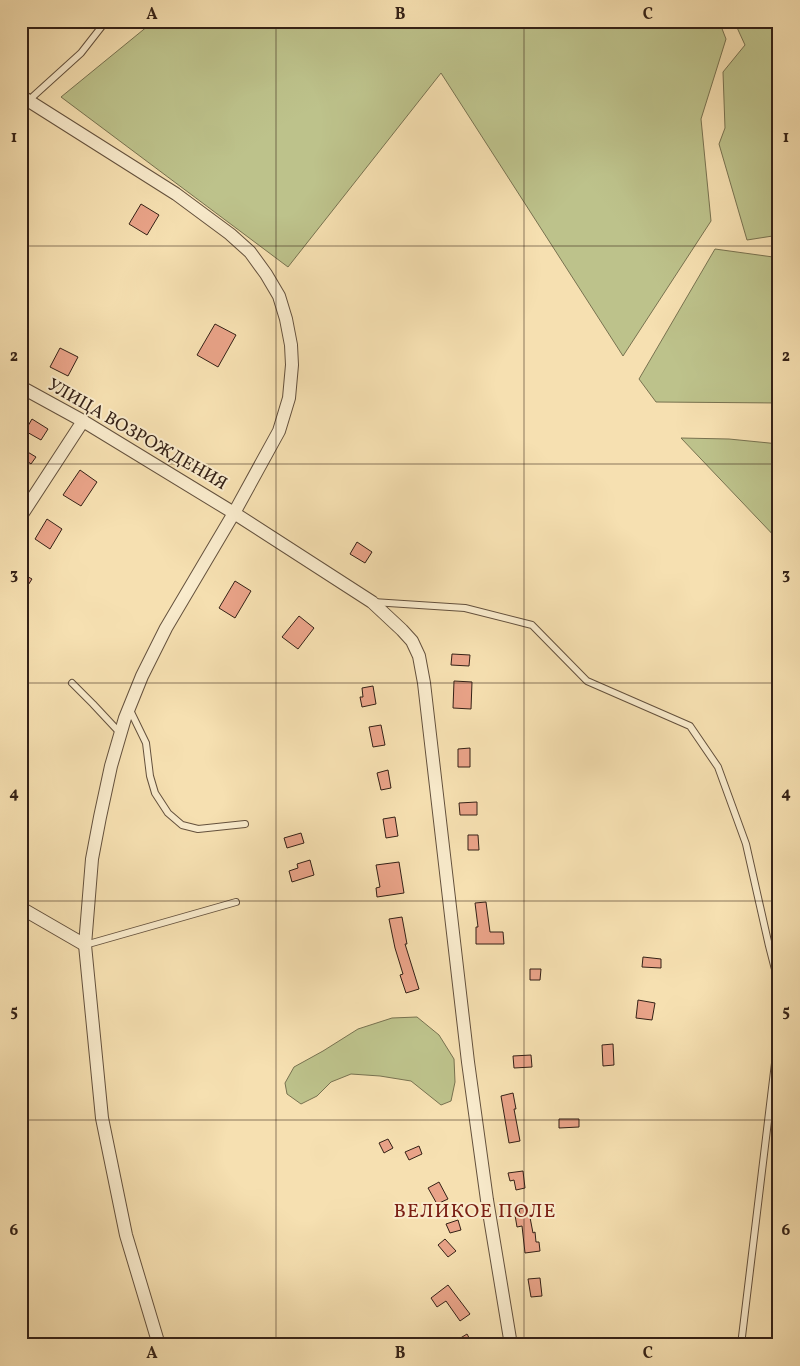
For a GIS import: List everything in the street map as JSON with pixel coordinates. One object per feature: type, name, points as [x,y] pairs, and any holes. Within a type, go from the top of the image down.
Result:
[{"type":"street","points":[[25,99],[176,194],[230,234],[250,252],[279,296],[286,318],[291,345],[292,365],[288,398],[278,431],[268,453],[234,513],[166,628],[142,676],[129,708],[111,766],[92,859],[85,945],[102,1118],[126,1235],[158,1345]]},
{"type":"street","name":"УЛИЦА ВОЗРОЖДЕНИЯ","points":[[21,388],[83,421],[234,513],[372,602],[412,641],[419,656],[424,683],[468,1062],[487,1200],[511,1345]]},
{"type":"street","points":[[21,516],[83,421]]},
{"type":"street","points":[[21,908],[85,945]]},
{"type":"lane","points":[[25,99],[81,52],[106,21]]},
{"type":"lane","points":[[372,602],[465,608],[532,624],[587,681],[690,726],[718,767],[746,844],[768,946],[779,985]]},
{"type":"lane","points":[[72,683],[121,734]]},
{"type":"lane","points":[[129,708],[146,742],[150,776],[155,793],[168,813],[182,825],[198,829],[245,824]]},
{"type":"lane","points":[[85,945],[236,902]]},
{"type":"lane","points":[[741,1345],[779,1030]]},
{"type":"green space","points":[[154,21],[719,21],[726,39],[701,119],[711,221],[623,356],[441,73],[288,267],[61,97]]},
{"type":"green space","points":[[734,21],[779,21],[779,235],[747,240],[719,144],[725,128],[723,72],[745,45]]},
{"type":"green space","points":[[715,249],[773,257],[779,254],[779,403],[656,402],[639,379]]},
{"type":"green space","points":[[681,438],[729,439],[779,444],[779,541]]},
{"type":"green space","points":[[417,1017],[439,1035],[454,1059],[455,1082],[451,1101],[441,1105],[411,1081],[351,1074],[331,1082],[317,1096],[301,1104],[287,1094],[285,1083],[294,1067],[358,1029],[392,1018]]},
{"type":"building","points":[[141,204],[159,215],[147,235],[129,224]]},
{"type":"building","points":[[215,324],[236,335],[218,367],[197,355]]},
{"type":"building","points":[[60,348],[78,357],[68,376],[50,367]]},
{"type":"building","points":[[32,419],[48,429],[41,440],[25,431]]},
{"type":"building","points":[[21,448],[36,457],[31,464],[27,461],[21,472]]},
{"type":"building","points":[[80,470],[97,482],[81,506],[63,495]]},
{"type":"building","points":[[47,519],[62,529],[50,549],[35,539]]},
{"type":"building","points":[[357,542],[372,552],[365,563],[350,554]]},
{"type":"building","points":[[21,573],[32,579],[21,596]]},
{"type":"building","points":[[235,581],[251,591],[235,618],[219,608]]},
{"type":"building","points":[[299,616],[314,628],[298,649],[282,637]]},
{"type":"building","points":[[452,654],[470,655],[469,666],[451,665]]},
{"type":"building","points":[[454,681],[472,682],[471,709],[453,708]]},
{"type":"building","points":[[373,686],[376,704],[362,707],[360,697],[363,697],[362,688]]},
{"type":"building","points":[[381,725],[385,745],[373,747],[369,727]]},
{"type":"building","points":[[470,748],[470,767],[458,767],[458,749]]},
{"type":"building","points":[[388,770],[391,788],[381,790],[377,773]]},
{"type":"building","points":[[477,802],[477,815],[460,815],[459,803]]},
{"type":"building","points":[[395,817],[398,836],[386,838],[383,819]]},
{"type":"building","points":[[301,833],[304,843],[287,848],[284,838]]},
{"type":"building","points":[[468,835],[478,835],[479,850],[468,850]]},
{"type":"building","points":[[310,860],[314,875],[292,882],[289,871],[298,868],[297,864]]},
{"type":"building","points":[[399,862],[404,893],[377,897],[376,888],[380,887],[376,865]]},
{"type":"building","points":[[486,902],[490,932],[503,932],[504,944],[476,944],[476,927],[478,927],[475,903]]},
{"type":"building","points":[[402,917],[407,944],[405,944],[419,989],[406,993],[400,975],[403,974],[389,919]]},
{"type":"building","points":[[643,957],[661,959],[661,968],[642,967]]},
{"type":"building","points":[[530,969],[541,969],[540,980],[530,980]]},
{"type":"building","points":[[638,1000],[655,1003],[652,1020],[636,1018]]},
{"type":"building","points":[[613,1044],[614,1065],[603,1066],[602,1045]]},
{"type":"building","points":[[531,1055],[532,1067],[514,1068],[513,1056]]},
{"type":"building","points":[[513,1093],[520,1141],[509,1143],[501,1096]]},
{"type":"building","points":[[559,1119],[579,1119],[579,1127],[559,1128]]},
{"type":"building","points":[[388,1139],[393,1148],[384,1153],[379,1143]]},
{"type":"building","points":[[419,1146],[422,1154],[409,1160],[405,1152]]},
{"type":"building","points":[[523,1171],[525,1188],[516,1190],[514,1180],[510,1181],[508,1173]]},
{"type":"building","points":[[439,1182],[448,1199],[437,1204],[428,1188]]},
{"type":"building","points":[[528,1207],[533,1233],[535,1232],[536,1242],[539,1242],[540,1251],[525,1253],[522,1226],[517,1227],[515,1215],[520,1214],[519,1209]]},
{"type":"building","points":[[458,1220],[461,1230],[450,1233],[446,1224]]},
{"type":"building","points":[[445,1239],[456,1251],[448,1257],[438,1245]]},
{"type":"building","points":[[540,1278],[542,1296],[531,1297],[528,1279]]},
{"type":"building","points":[[448,1285],[470,1314],[460,1321],[446,1301],[437,1307],[431,1298]]},
{"type":"building","points":[[467,1334],[473,1345],[449,1345]]},
{"type":"district","name":"ВЕЛИКОЕ ПОЛЕ","points":[[475,1212]]}]
